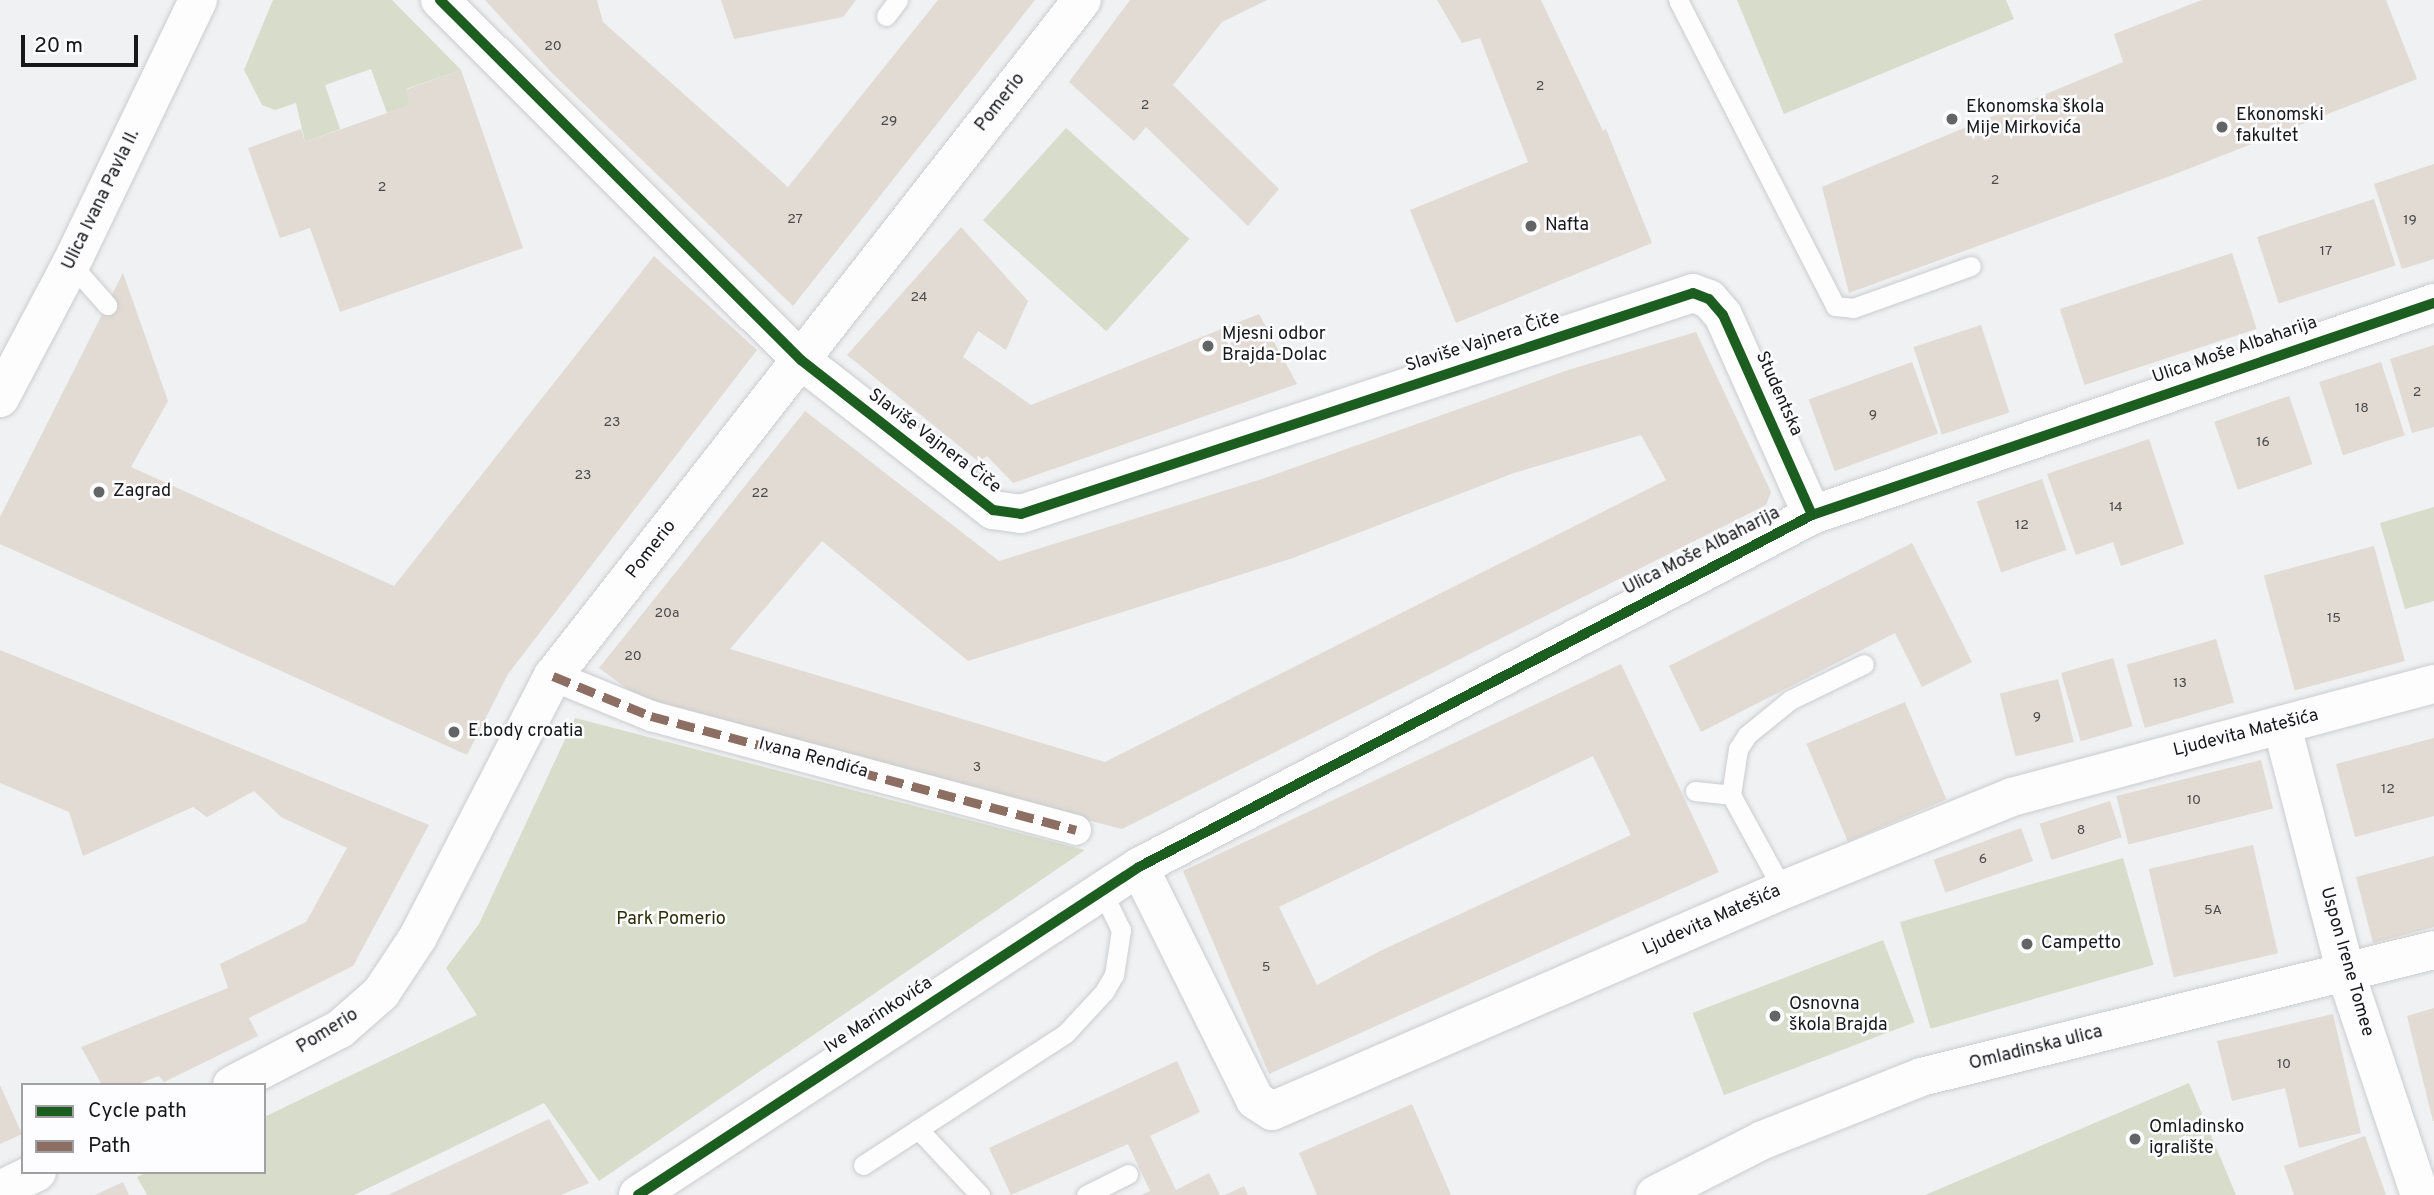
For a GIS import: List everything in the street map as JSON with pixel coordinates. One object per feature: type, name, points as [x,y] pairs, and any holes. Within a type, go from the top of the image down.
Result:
[{"type":"street","name":"Ulica Ivana Pavla II.","points":[[0,398],[71,264],[198,0]]},
{"type":"street","name":"Slaviše Vajnera Čiče","points":[[440,0],[802,360],[993,510],[1021,514],[1679,296],[1702,295]]},
{"type":"street","name":"Pomerio","points":[[236,1083],[340,1029],[381,993],[418,937],[553,676],[1082,0]]},
{"type":"street","name":"Studentska","points":[[1702,295],[1723,315],[1812,515]]},
{"type":"street","name":"Ulica Moše Albaharija","points":[[1139,867],[1812,515],[2434,303]]},
{"type":"street","name":"Ivana Rendića","points":[[553,676],[651,716],[1076,830]]},
{"type":"street","name":"Ljudevita Matešića","points":[[1139,867],[1255,1100],[1272,1111],[1783,890],[2012,797],[2434,684]]},
{"type":"street","name":"Uspon Irene Tomee","points":[[2282,726],[2346,974],[2420,1195]]},
{"type":"street","name":"Ive Marinkovića","points":[[638,1195],[1139,867]]},
{"type":"street","name":"Omladinska ulica","points":[[1655,1195],[1763,1140],[1922,1077],[2346,974],[2434,950]]},
{"type":"street","points":[[0,1190],[33,1174]]},
{"type":"lane","points":[[886,16],[898,0]]},
{"type":"lane","points":[[1678,0],[1835,306],[1853,308],[1971,266]]},
{"type":"lane","points":[[71,264],[107,305]]},
{"type":"lane","points":[[1783,890],[1731,795],[1738,749],[1747,735],[1790,700],[1864,664]]},
{"type":"lane","points":[[1695,791],[1731,795]]},
{"type":"lane","points":[[863,1165],[1066,1033],[1104,992],[1114,975],[1121,930],[1102,891]]},
{"type":"lane","points":[[918,1129],[980,1195]]},
{"type":"lane","points":[[1086,1195],[1128,1174]]},
{"type":"green space","points":[[273,0],[392,0],[461,70],[406,89],[410,105],[387,113],[371,69],[325,85],[340,129],[305,142],[296,103],[275,110],[262,105],[244,70]]},
{"type":"green space","points":[[1737,0],[2006,0],[2014,19],[1784,114]]},
{"type":"green space","points":[[1066,128],[1189,239],[1106,331],[983,220]]},
{"type":"green space","points":[[2434,507],[2434,601],[2405,609],[2380,523]]},
{"type":"green space","name":"Park Pomerio","points":[[575,718],[1085,850],[599,1181],[544,1103],[354,1195],[147,1195],[137,1177],[143,1174],[266,1174],[266,1116],[477,1015],[446,968],[479,924]]},
{"type":"green space","name":"Campetto","points":[[2123,858],[2154,965],[1931,1029],[1900,922]]},
{"type":"green space","points":[[1883,940],[1915,1022],[1724,1095],[1693,1013]]},
{"type":"green space","name":"Omladinsko igralište","points":[[2189,1083],[2236,1195],[1925,1195]]},
{"type":"building","points":[[485,0],[597,0],[603,22],[788,187],[938,0],[1035,0],[793,306],[552,73]]},
{"type":"building","points":[[721,0],[856,0],[843,17],[734,39]]},
{"type":"building","points":[[1130,0],[1267,0],[1222,22],[1173,85],[1279,189],[1248,226],[1146,127],[1134,141],[1069,82]]},
{"type":"building","name":"Nafta","points":[[1437,0],[1541,0],[1603,131],[1606,129],[1652,243],[1456,323],[1410,210],[1528,162],[1480,38],[1462,43]]},
{"type":"building","points":[[2202,0],[2386,0],[2417,79],[2170,176],[1849,293],[1822,187],[2123,62],[2114,34]]},
{"type":"building","points":[[461,70],[523,248],[340,312],[310,228],[280,238],[248,148],[301,129],[305,142],[410,105],[405,90]]},
{"type":"building","points":[[2434,164],[2434,259],[2402,269],[2374,184]]},
{"type":"building","points":[[2374,199],[2396,266],[2279,304],[2257,237]]},
{"type":"building","points":[[961,227],[1028,301],[1006,350],[978,331],[963,357],[1031,405],[1259,314],[1297,384],[1013,483],[987,456],[979,462],[847,355]]},
{"type":"building","points":[[2232,253],[2257,329],[2085,385],[2060,309]]},
{"type":"building","points":[[654,256],[757,350],[508,674],[467,755],[0,544],[0,517],[123,273],[168,401],[131,467],[394,586]]},
{"type":"building","points":[[1981,325],[2009,412],[1942,434],[1913,347]]},
{"type":"building","points":[[1696,332],[1771,492],[1766,505],[1122,829],[652,707],[599,668],[805,411],[999,561],[1262,479],[1568,370]],"holes":[[[1641,435],[1666,480],[1105,762],[730,649],[822,541],[968,661],[1293,558],[1514,473]]]},
{"type":"building","points":[[2434,345],[2434,427],[2412,433],[2390,359]]},
{"type":"building","points":[[1912,362],[1938,433],[1835,471],[1809,400]]},
{"type":"building","points":[[2381,362],[2405,435],[2343,455],[2319,382]]},
{"type":"building","points":[[2289,396],[2312,464],[2238,490],[2214,422]]},
{"type":"building","points":[[2149,439],[2184,544],[2121,566],[2113,542],[2076,555],[2047,474]]},
{"type":"building","points":[[2042,479],[2066,550],[2001,572],[1977,501]]},
{"type":"building","points":[[1912,543],[1972,662],[1922,687],[1895,633],[1701,732],[1669,666]]},
{"type":"building","points":[[2374,546],[2405,661],[2295,690],[2264,576]]},
{"type":"building","points":[[2216,639],[2234,702],[2145,728],[2127,665]]},
{"type":"building","points":[[0,650],[429,825],[353,966],[249,1018],[258,1036],[164,1082],[159,1076],[141,1083],[101,1083],[81,1047],[228,988],[220,964],[306,922],[347,848],[281,817],[254,791],[207,817],[193,807],[83,856],[69,812],[0,783]]},
{"type":"building","points":[[2113,658],[2133,726],[2081,741],[2061,673]]},
{"type":"building","points":[[1621,664],[1719,872],[1269,1074],[1183,871]],"holes":[[[1593,756],[1631,835],[1380,951],[1317,985],[1279,907]]]},
{"type":"building","points":[[2058,679],[2074,742],[2016,757],[2000,694]]},
{"type":"building","points":[[1905,702],[1946,800],[1848,841],[1807,744]]},
{"type":"building","points":[[2434,738],[2434,816],[2355,837],[2336,764]]},
{"type":"building","points":[[2261,760],[2273,809],[2129,845],[2116,796]]},
{"type":"building","points":[[2110,801],[2122,837],[2051,860],[2040,824]]},
{"type":"building","points":[[2021,828],[2033,861],[1946,893],[1934,860]]},
{"type":"building","points":[[2253,845],[2278,953],[2174,977],[2149,869]]},
{"type":"building","points":[[2434,856],[2434,927],[2373,943],[2356,877]]},
{"type":"building","points":[[2434,1008],[2434,1121],[2433,1121],[2407,1016]]},
{"type":"building","points":[[2333,1014],[2361,1133],[2299,1148],[2285,1088],[2232,1101],[2217,1041]]},
{"type":"building","points":[[1177,1061],[1200,1112],[1150,1136],[1176,1190],[1209,1173],[1220,1195],[1141,1195],[1150,1191],[1128,1144],[1011,1195],[989,1148]]},
{"type":"building","points":[[0,1085],[21,1134],[0,1144]]},
{"type":"building","points":[[1412,1104],[1451,1195],[1317,1195],[1299,1153]]},
{"type":"building","points":[[549,1119],[589,1183],[561,1195],[388,1195]]},
{"type":"building","points":[[2365,1136],[2386,1195],[2294,1195],[2284,1166]]},
{"type":"building","points":[[123,1182],[129,1195],[95,1195]]},
{"type":"building","points":[[1244,1186],[1248,1195],[1225,1195]]},
{"type":"marked path","points":[[553,676],[651,716],[1076,830]]},
{"type":"cycle path","points":[[440,0],[801,360],[993,510],[1021,514],[1693,293],[1709,299],[1723,315],[1812,515]]},
{"type":"cycle path","points":[[638,1195],[1139,867],[1812,515],[2434,303]]},
{"type":"place","name":"Ekonomska škola Mije Mirkovića","points":[[1952,119]]},
{"type":"place","name":"Ekonomski fakultet","points":[[2222,127]]},
{"type":"place","name":"Nafta","points":[[1531,226]]},
{"type":"place","name":"Mjesni odbor Brajda-Dolac","points":[[1208,346]]},
{"type":"place","name":"Zagrad","points":[[99,492]]},
{"type":"place","name":"E.body croatia","points":[[454,732]]},
{"type":"place","name":"Campetto","points":[[2027,944]]},
{"type":"place","name":"Osnovna škola Brajda","points":[[1775,1016]]},
{"type":"place","name":"Omladinsko igralište","points":[[2135,1139]]}]
